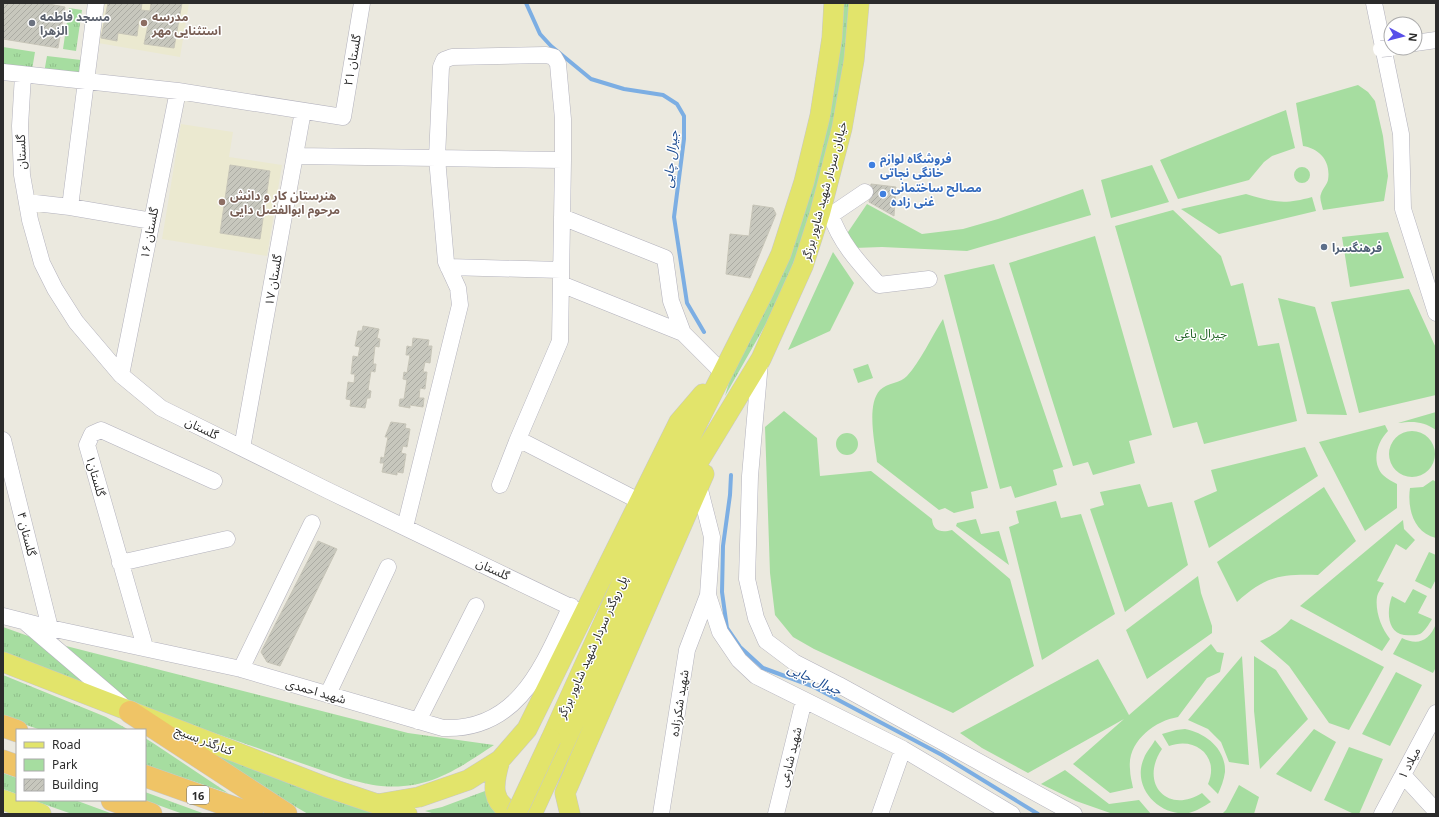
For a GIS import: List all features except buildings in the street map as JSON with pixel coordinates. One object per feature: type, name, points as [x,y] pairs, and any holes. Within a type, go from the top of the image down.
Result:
[{"type":"highway","points":[[130,712],[286,814]]},
{"type":"highway","points":[[3,726],[16,731]]},
{"type":"highway","points":[[3,761],[16,766]]},
{"type":"highway","name":"16","points":[[146,776],[252,814]]},
{"type":"highway","points":[[115,801],[151,814]]},
{"type":"main road","name":"خیابان سردار شهید شاپور برزگر","points":[[722,372],[762,295],[781,254],[798,203],[820,116],[832,38],[834,3]]},
{"type":"main road","name":"خیابان سردار شهید شاپور برزگر","points":[[730,410],[760,359],[826,214],[854,60],[859,3]]},
{"type":"main road","points":[[673,489],[722,372]]},
{"type":"main road","points":[[378,804],[419,797],[444,790],[468,780],[500,760],[526,729],[578,610],[640,502],[678,422],[722,372]]},
{"type":"main road","points":[[673,489],[730,410]]},
{"type":"main road","points":[[538,814],[553,806],[565,793],[699,486],[730,410]]},
{"type":"main road","name":"پل روگذر سردار شهید شاپور برزگر","points":[[532,814],[558,742],[673,489]]},
{"type":"main road","name":"کنارگذر بسیج","points":[[3,662],[326,787],[407,814]]},
{"type":"main road","name":"پل روگذر سردار شهید شاپور برزگر","points":[[517,814],[558,742]]},
{"type":"main road","points":[[500,760],[495,777],[494,794],[510,811],[517,814]]},
{"type":"main road","points":[[565,793],[570,814]]},
{"type":"main road","points":[[3,800],[41,814]]},
{"type":"street","points":[[70,207],[96,3]]},
{"type":"street","name":"گلستان ۲۱","points":[[303,111],[343,117],[362,3]]},
{"type":"street","points":[[1374,3],[1401,134],[1403,209],[1435,309]]},
{"type":"street","points":[[1423,42],[1436,40]]},
{"type":"street","points":[[405,527],[460,305],[458,288],[446,262],[436,158],[441,67],[444,60],[452,57],[546,55],[554,57],[558,64],[563,118],[560,341],[518,439],[500,486]]},
{"type":"street","points":[[3,72],[178,91],[303,111]]},
{"type":"street","name":"گلستان","points":[[22,75],[20,126],[22,175],[42,263],[55,289],[76,322],[121,375],[161,408],[578,610]]},
{"type":"street","name":"گلستان ۱۶","points":[[121,375],[178,91]]},
{"type":"street","name":"گلستان ۱۷","points":[[242,448],[303,111]]},
{"type":"street","points":[[296,156],[563,160]]},
{"type":"street","points":[[865,192],[826,214],[853,256],[879,285],[929,279]]},
{"type":"street","points":[[27,202],[70,207],[152,221]]},
{"type":"street","points":[[562,217],[665,258],[671,301],[683,333]]},
{"type":"street","points":[[448,267],[561,277],[683,333],[722,372]]},
{"type":"street","points":[[760,359],[750,476],[747,579],[756,618],[766,641],[794,662],[839,685],[1074,814]]},
{"type":"street","name":"گلستان۱","points":[[145,647],[87,445],[92,434],[101,430],[214,481]]},
{"type":"street","points":[[518,439],[640,502]]},
{"type":"street","name":"گلستان ۴","points":[[3,440],[50,628]]},
{"type":"street","points":[[699,486],[712,537],[708,595],[720,632],[740,660],[756,676],[904,749],[1003,812]]},
{"type":"street","points":[[241,669],[312,523]]},
{"type":"street","points":[[120,563],[227,539]]},
{"type":"street","points":[[328,694],[388,567]]},
{"type":"street","name":"شهید شکرزاده","points":[[661,814],[687,650],[708,595]]},
{"type":"street","points":[[418,721],[476,606]]},
{"type":"street","name":"شهید احمدی","points":[[3,616],[50,628],[145,647],[241,669],[443,728],[462,728],[481,723],[499,715],[516,700],[541,670],[578,610]]},
{"type":"street","points":[[24,622],[130,712]]},
{"type":"street","name":"شهید شارعی","points":[[776,814],[804,700]]},
{"type":"street","name":"میلاد ۱","points":[[1382,814],[1436,713]]},
{"type":"street","points":[[880,814],[904,749]]},
{"type":"street","points":[[1403,775],[1436,811]]},
{"type":"shaded area","name":"مدرسه استثنایی مهر","points":[[105,3],[189,3],[180,57],[98,43]]},
{"type":"shaded area","name":"هنرستان کار و دانش مرحوم ابوالفضل دایی","points":[[181,124],[233,132],[229,157],[282,165],[267,256],[162,239]]},
{"type":"green space","points":[[844,3],[852,3],[844,76],[813,210],[790,272],[771,315],[725,396],[734,366],[764,310]]},
{"type":"green space","points":[[69,8],[82,10],[76,51],[63,49]]},
{"type":"green space","points":[[3,47],[35,52],[32,70],[3,65]]},
{"type":"green space","points":[[47,56],[81,60],[79,77],[44,73]]},
{"type":"green space","points":[[1358,85],[1368,92],[1375,101],[1383,136],[1388,176],[1384,201],[1323,210],[1320,196],[1322,190],[1327,184],[1328,167],[1323,157],[1319,153],[1303,146],[1296,103]]},
{"type":"green space","points":[[1286,110],[1295,148],[1272,156],[1264,162],[1249,180],[1178,199],[1160,160]]},
{"type":"green space","points":[[1152,165],[1169,202],[1111,218],[1101,180]]},
{"type":"green space","points":[[1299,167],[1305,167],[1310,172],[1308,181],[1305,183],[1299,183],[1294,178],[1294,172]]},
{"type":"green space","points":[[1083,189],[1091,215],[967,251],[882,247],[854,248],[846,235],[867,204],[922,234],[963,229],[998,219]]},
{"type":"green space","points":[[1246,194],[1279,202],[1294,201],[1312,197],[1316,211],[1219,234],[1181,209]]},
{"type":"green space","name":"جیرال باغی","points":[[1173,210],[1221,256],[1231,286],[1243,283],[1258,346],[1279,343],[1297,421],[1204,444],[1197,422],[1173,428],[1115,226]]},
{"type":"green space","points":[[1388,232],[1404,278],[1350,287],[1342,237]]},
{"type":"green space","points":[[1095,236],[1152,435],[1129,441],[1135,463],[1093,475],[1088,462],[1073,466],[1009,263]]},
{"type":"green space","points":[[833,252],[854,283],[830,331],[788,350]]},
{"type":"green space","points":[[994,264],[1063,467],[1053,470],[1057,485],[1015,498],[1011,486],[1000,489],[944,275]]},
{"type":"green space","points":[[1409,289],[1436,348],[1436,395],[1359,413],[1331,302]]},
{"type":"green space","points":[[1278,298],[1315,307],[1347,415],[1307,414]]},
{"type":"green space","points":[[943,319],[988,488],[971,492],[974,508],[954,513],[945,508],[939,510],[877,462],[872,424],[873,405],[880,390],[907,376]]},
{"type":"green space","points":[[868,364],[873,378],[858,383],[853,369]]},
{"type":"green space","points":[[784,411],[817,438],[820,476],[871,471],[932,519],[936,529],[941,531],[952,530],[1010,579],[1034,666],[953,713],[814,649],[793,637],[775,615],[770,573],[765,427]]},
{"type":"green space","points":[[1436,412],[1436,430],[1418,422],[1398,423]]},
{"type":"green space","points":[[1385,425],[1388,431],[1378,446],[1376,458],[1379,470],[1383,475],[1397,484],[1397,508],[1365,531],[1319,442]]},
{"type":"green space","points":[[1417,431],[1421,432],[1431,441],[1434,445],[1434,463],[1425,473],[1417,477],[1407,477],[1399,473],[1390,463],[1389,449],[1393,441],[1403,432]]},
{"type":"green space","points":[[847,433],[855,436],[858,444],[855,452],[847,455],[839,452],[836,444],[839,436]]},
{"type":"green space","points":[[1305,447],[1318,476],[1209,548],[1194,501],[1217,491],[1211,470]]},
{"type":"green space","points":[[1433,480],[1436,482],[1436,538],[1428,535],[1417,526],[1411,512],[1409,496],[1410,488],[1423,487]]},
{"type":"green space","points":[[1140,484],[1148,507],[1172,502],[1188,565],[1125,612],[1090,509],[1104,505],[1100,492]]},
{"type":"green space","points":[[1324,487],[1356,541],[1318,575],[1293,575],[1274,578],[1247,593],[1237,602],[1217,562]]},
{"type":"green space","points":[[1056,501],[1061,518],[1081,514],[1115,614],[1042,660],[1009,527],[1019,523],[1016,511]]},
{"type":"green space","points":[[976,519],[981,534],[999,531],[1009,565],[956,526],[957,523]]},
{"type":"green space","points":[[1403,520],[1404,529],[1415,540],[1406,550],[1396,544],[1377,581],[1384,583],[1379,591],[1377,608],[1381,625],[1390,639],[1382,651],[1300,606]]},
{"type":"green space","points":[[1429,552],[1436,555],[1436,579],[1431,589],[1415,581]]},
{"type":"green space","points":[[1198,576],[1201,593],[1212,626],[1212,633],[1147,679],[1126,630]]},
{"type":"green space","points":[[1413,589],[1427,596],[1418,613],[1432,619],[1420,634],[1404,635],[1398,633],[1391,625],[1389,619],[1390,601],[1392,596],[1405,603]]},
{"type":"green space","points":[[1291,619],[1384,667],[1349,730],[1329,723],[1289,666],[1260,641],[1277,632]]},
{"type":"green space","points":[[1436,624],[1436,667],[1433,673],[1393,654],[1402,638],[1413,642],[1418,642],[1430,634]]},
{"type":"green space","points":[[3,627],[31,637],[92,689],[3,654]]},
{"type":"green space","points":[[1211,644],[1217,652],[1224,653],[1220,672],[1207,678],[1178,717],[1169,719],[1151,728],[1138,742],[1130,759],[1130,774],[1133,788],[1110,793],[1073,764],[1124,719],[1028,773],[982,748],[960,733],[1098,659],[1129,715]]},
{"type":"green space","points":[[66,646],[408,733],[494,745],[467,763],[428,781],[414,785],[398,786],[381,786],[362,783],[128,703]]},
{"type":"green space","points":[[1242,656],[1249,765],[1229,762],[1221,742],[1208,729],[1188,720]]},
{"type":"green space","points":[[1254,656],[1276,670],[1308,719],[1260,769],[1254,711]]},
{"type":"green space","points":[[1396,672],[1422,685],[1390,746],[1362,734]]},
{"type":"green space","points":[[3,675],[106,717],[127,729],[38,729],[3,717]]},
{"type":"green space","points":[[1185,729],[1207,738],[1218,749],[1222,756],[1225,772],[1218,794],[1208,784],[1211,774],[1211,765],[1208,757],[1203,751],[1196,746],[1188,744],[1169,746],[1162,734]]},
{"type":"green space","points":[[1314,729],[1336,742],[1311,792],[1276,774]]},
{"type":"green space","points":[[146,739],[153,743],[228,793],[146,765]]},
{"type":"green space","points":[[1155,740],[1162,749],[1156,762],[1154,773],[1155,784],[1160,792],[1168,798],[1178,800],[1189,799],[1202,793],[1211,802],[1189,813],[1178,813],[1167,810],[1150,798],[1141,779],[1141,769],[1145,756]]},
{"type":"green space","points":[[1349,747],[1383,759],[1359,814],[1354,814],[1324,800]]},
{"type":"green space","points":[[196,748],[382,814],[308,814]]},
{"type":"green space","points":[[1065,770],[1109,804],[1139,800],[1151,814],[1113,814],[1076,801],[1041,784]]},
{"type":"green space","points":[[3,773],[16,778],[16,794],[3,789]]},
{"type":"green space","points":[[1239,785],[1259,797],[1254,814],[1222,814],[1226,810]]},
{"type":"green space","points":[[485,791],[501,814],[435,814],[425,811],[442,807]]},
{"type":"green space","points":[[146,792],[205,814],[183,814],[146,801]]},
{"type":"green space","points":[[35,801],[78,801],[113,814],[72,814]]},
{"type":"waterway","name":"جیرال چایی","points":[[526,3],[540,34],[551,46],[591,79],[624,89],[663,95],[677,104],[684,116],[684,139],[674,217],[687,303],[704,332]]},
{"type":"waterway","name":"جیرال چایی","points":[[731,475],[730,495],[723,546],[722,592],[727,628],[740,647],[763,668],[812,686],[942,755],[1038,814]]},
{"type":"place","name":"مسجد فاطمه الزهرا","points":[[32,23]]},
{"type":"place","name":"مدرسه استثنایی مهر","points":[[144,23]]},
{"type":"place","name":"فروشگاه لوازم خانگی نجاتی","points":[[872,165]]},
{"type":"place","name":"مصالح ساختمانی غنی زاده","points":[[883,194]]},
{"type":"place","name":"هنرستان کار و دانش مرحوم ابوالفضل دایی","points":[[222,202]]},
{"type":"place","name":"فرهنگسرا","points":[[1324,247]]}]
